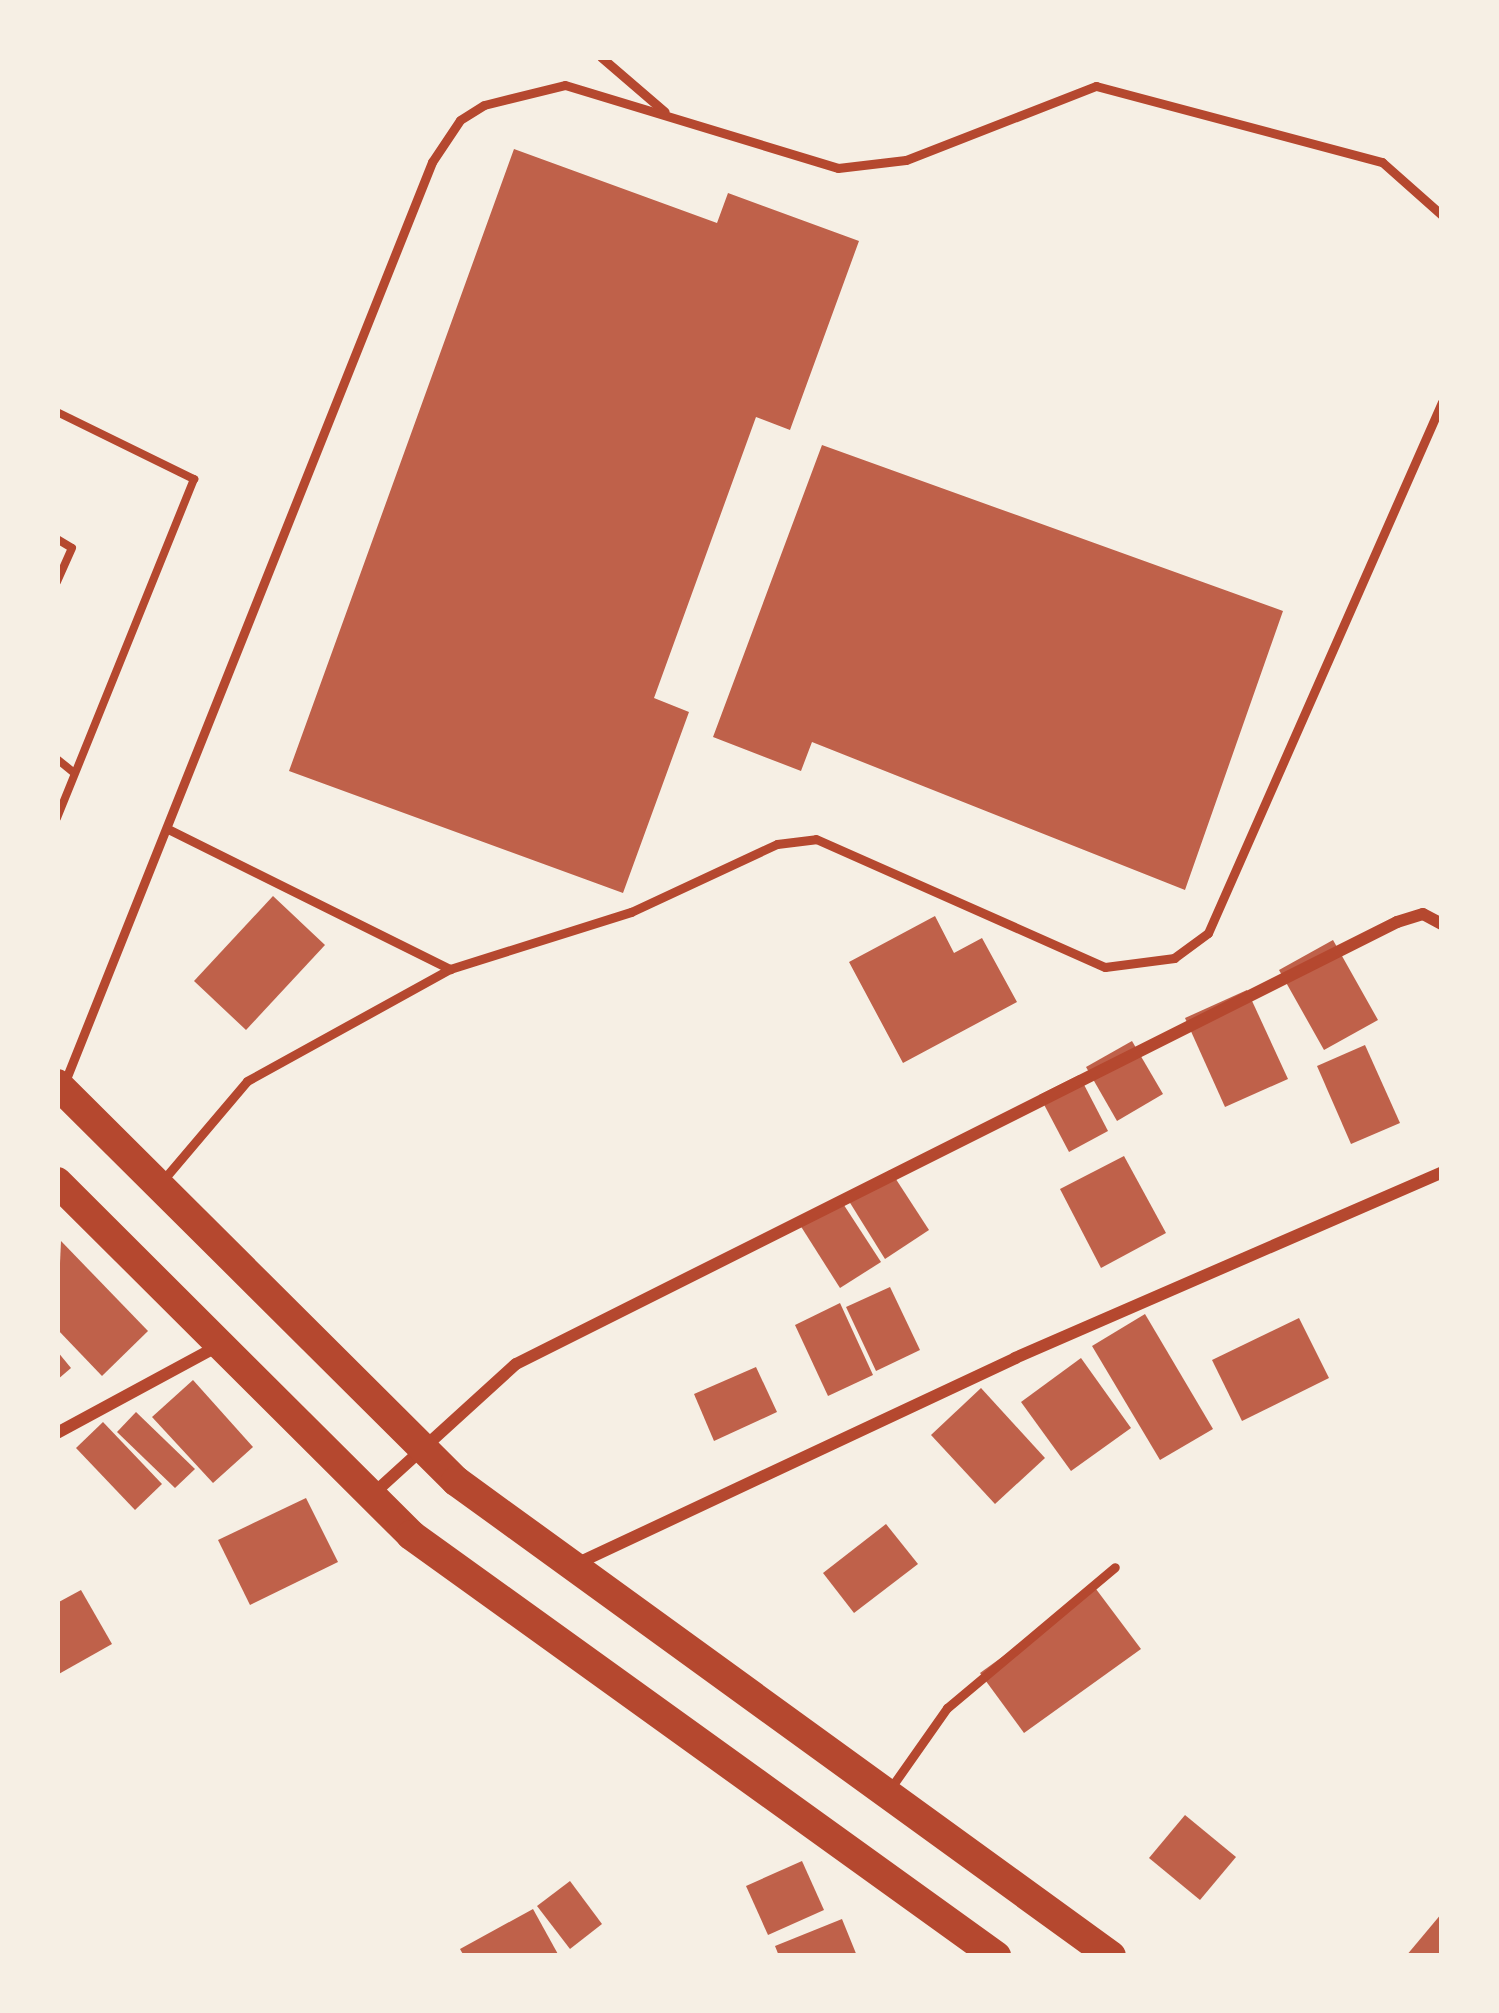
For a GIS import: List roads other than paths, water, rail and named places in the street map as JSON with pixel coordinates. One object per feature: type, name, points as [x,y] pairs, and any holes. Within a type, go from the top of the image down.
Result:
[{"type":"main road","points":[[60,1086],[420,1447],[573,1565],[1111,1956]]},
{"type":"main road","points":[[57,1182],[411,1534],[996,1956]]},
{"type":"street","points":[[372,1495],[516,1364],[1396,922],[1423,914],[1442,924]]},
{"type":"street","points":[[573,1565],[1016,1358],[1442,1172]]},
{"type":"street","points":[[57,1433],[220,1345]]},
{"type":"lane","points":[[601,57],[670,116]]},
{"type":"lane","points":[[60,1086],[170,830],[432,162],[460,120],[484,105],[565,85],[838,168],[906,160],[1096,86],[1382,162],[1442,214]]},
{"type":"lane","points":[[159,1185],[247,1081],[450,969],[631,913],[777,844],[816,839],[1105,967],[1174,958],[1208,933],[1442,403]]},
{"type":"lane","points":[[170,830],[450,969]]},
{"type":"lane","points":[[886,1793],[947,1708],[1115,1567]]}]
